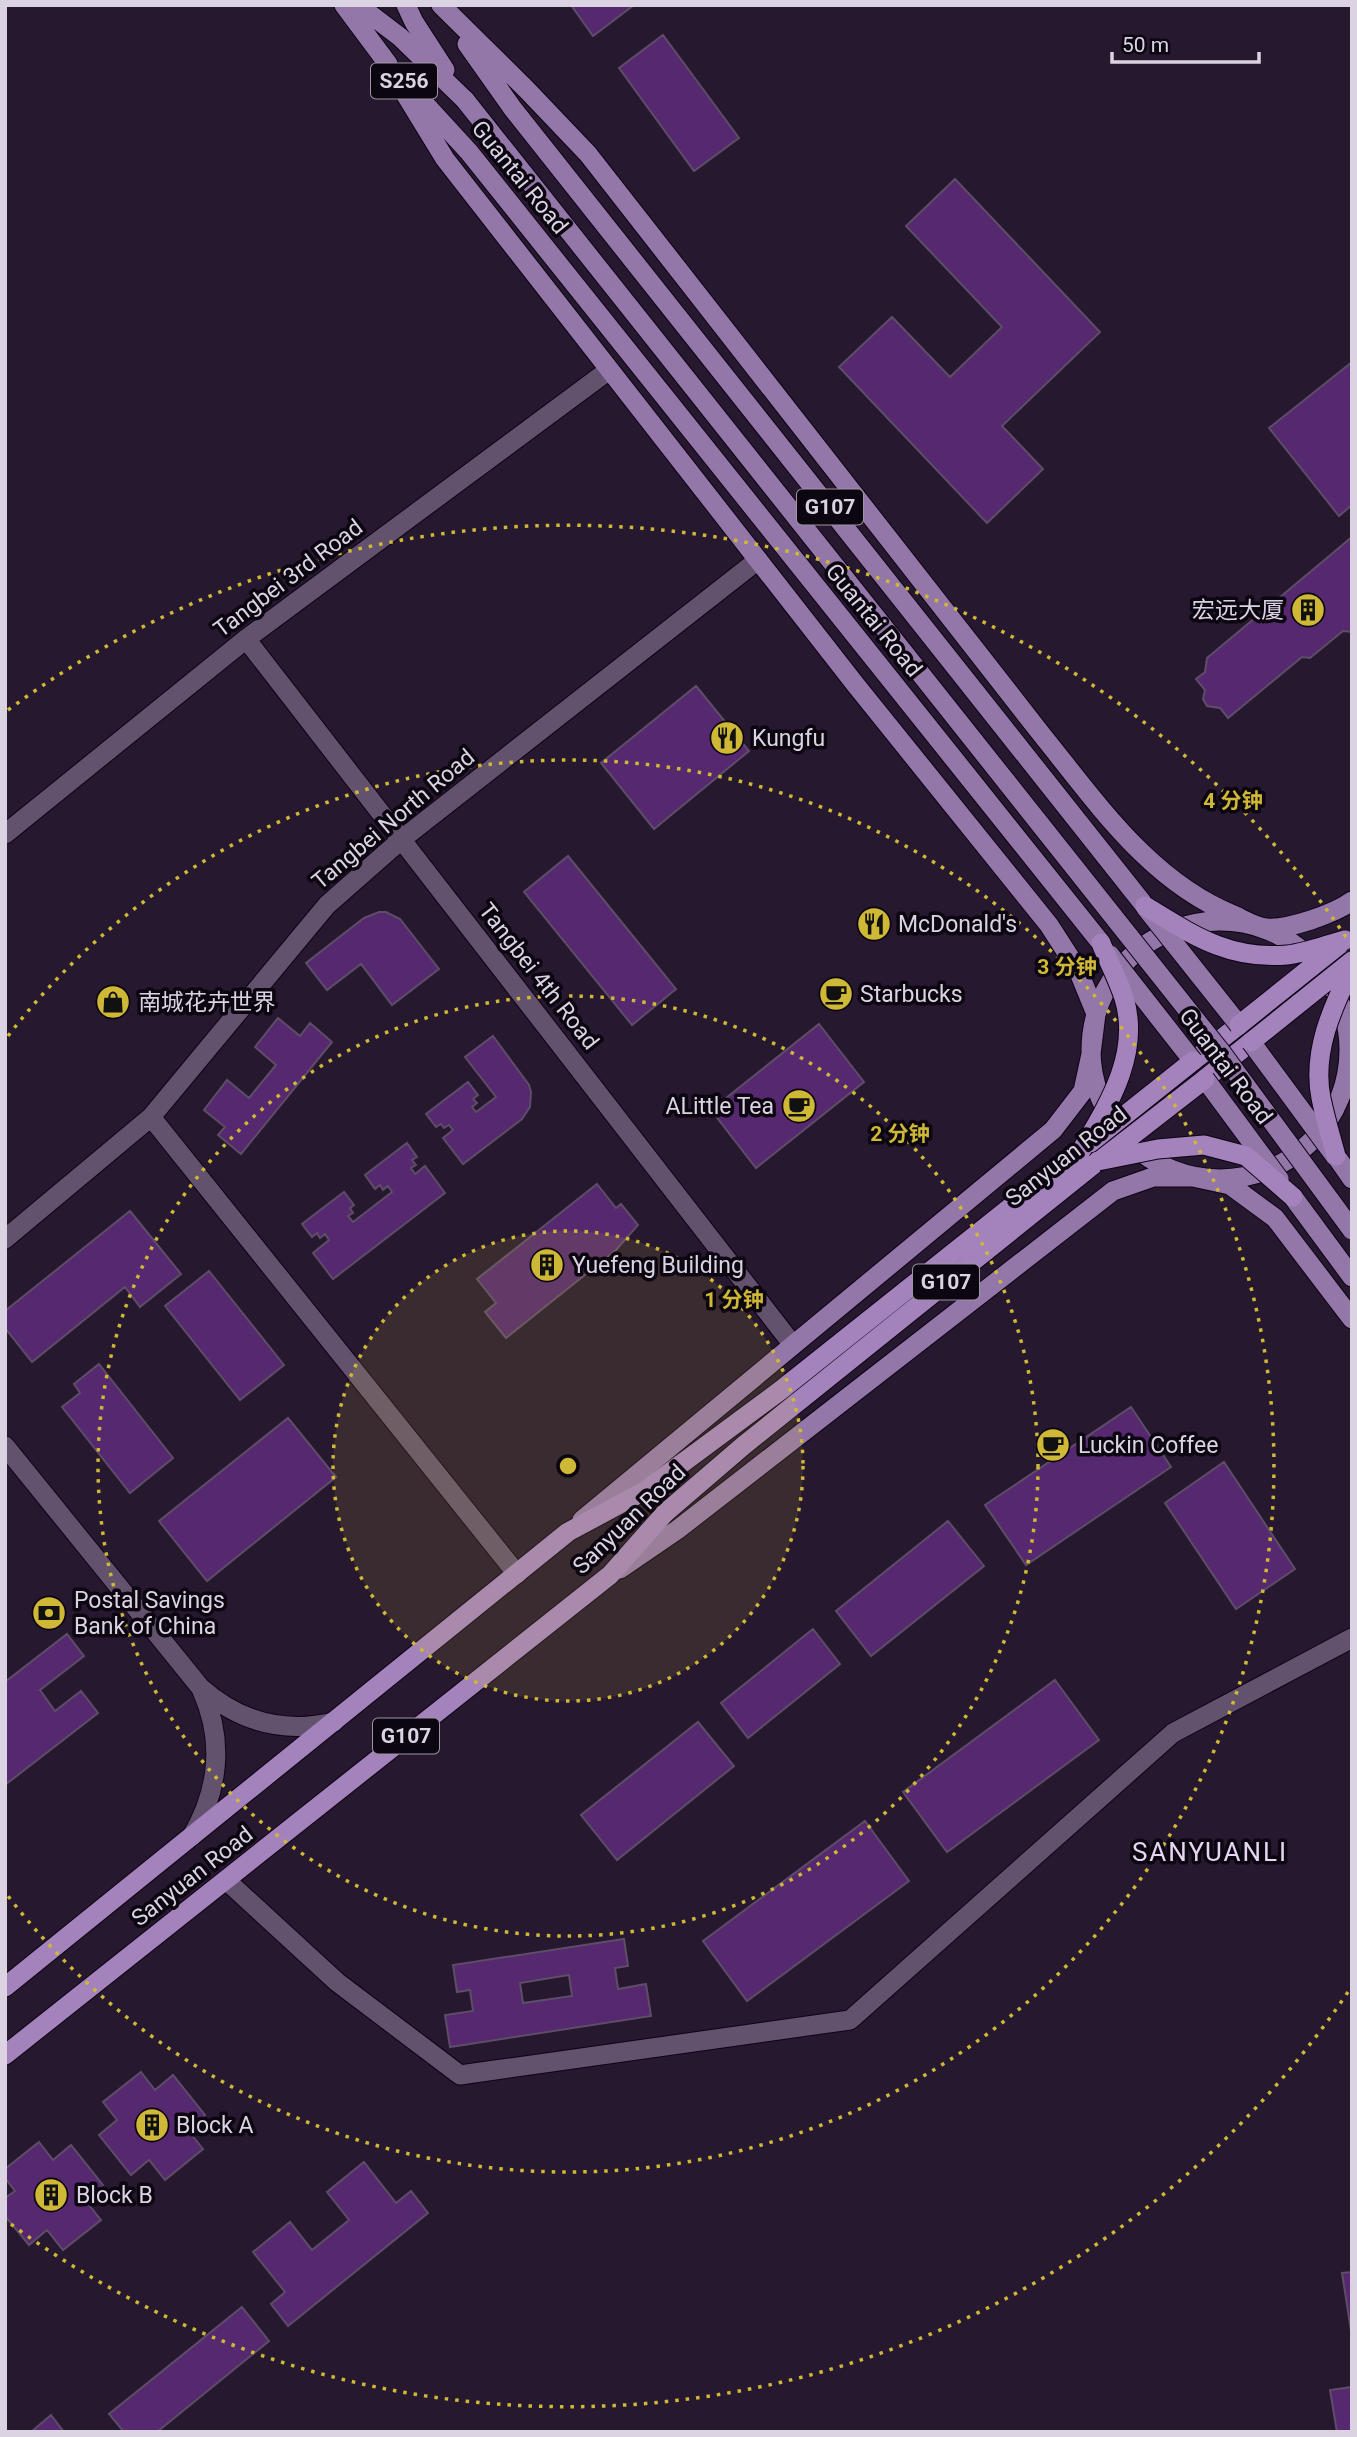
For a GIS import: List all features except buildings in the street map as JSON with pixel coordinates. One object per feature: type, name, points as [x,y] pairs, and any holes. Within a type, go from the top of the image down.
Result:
[{"type":"highway","points":[[1145,906],[1193,936],[1233,952],[1287,955],[1348,937]]},
{"type":"highway","name":"G107","points":[[1238,1026],[1348,937]]},
{"type":"highway","points":[[1081,1151],[1113,1096],[1129,1046],[1125,1000],[1101,943]]},
{"type":"highway","name":"G107","points":[[1251,1041],[1352,961]]},
{"type":"highway","points":[[1336,1156],[1320,1096],[1320,1055],[1330,1013],[1352,968]]},
{"type":"highway","name":"Sanyuan Road","points":[[5,2055],[610,1575],[665,1513],[788,1396],[1081,1151],[1238,1026]]},
{"type":"highway","name":"Sanyuan Road","points":[[5,1987],[568,1532],[646,1490],[788,1396],[1205,1079],[1251,1041]]},
{"type":"highway","points":[[1098,1161],[1158,1149],[1204,1145],[1246,1156],[1293,1198]]},
{"type":"main road","name":"Guantai Road","points":[[345,5],[382,57],[469,152],[1101,943],[1193,1061],[1352,1277]]},
{"type":"main road","points":[[358,5],[400,37],[465,100]]},
{"type":"main road","points":[[407,5],[414,22],[465,100],[1196,1019],[1352,1230]]},
{"type":"main road","name":"Guantai Road","points":[[441,5],[513,109],[1251,1041],[1352,1179]]},
{"type":"main road","points":[[441,5],[588,154],[1103,810],[1161,873],[1211,906],[1265,928],[1303,950],[1331,983],[1347,1024],[1352,1103]]},
{"type":"main road","points":[[382,57],[445,159],[758,560],[1049,925],[1078,970],[1096,1014],[1091,1054],[1099,1096],[1121,1133],[1153,1162],[1193,1177],[1230,1185],[1275,1218],[1352,1320]]},
{"type":"main road","points":[[568,1532],[1053,1130],[1083,1091],[1097,1012],[1115,975],[1145,945],[1183,926],[1224,920],[1265,928],[1310,921],[1352,901]]},
{"type":"main road","points":[[610,1575],[677,1530],[1113,1191],[1153,1177],[1236,1179],[1276,1167],[1311,1143],[1336,1108],[1350,1059]]},
{"type":"street","name":"Tangbei 3rd Road","points":[[5,834],[246,639],[609,370]]},
{"type":"street","name":"Tangbei North Road","points":[[5,1239],[151,1117],[327,905],[402,839],[758,560]]},
{"type":"street","name":"Tangbei 4th Road","points":[[246,639],[793,1345]]},
{"type":"street","points":[[151,1117],[517,1574]]},
{"type":"street","points":[[5,1446],[200,1687],[228,1709],[261,1723],[298,1728],[334,1722]]},
{"type":"street","points":[[226,1880],[337,1982],[460,2075],[850,2020],[1173,1732],[1352,1638]]},
{"type":"street","points":[[191,1837],[208,1804],[216,1768],[215,1733],[200,1687]]},
{"type":"place","name":"宏远大厦","points":[[1308,610]]},
{"type":"place","name":"Kungfu","points":[[727,738]]},
{"type":"place","name":"McDonald's","points":[[874,924]]},
{"type":"place","name":"Starbucks","points":[[836,994]]},
{"type":"place","name":"南城花卉世界","points":[[113,1002]]},
{"type":"place","name":"ALittle Tea","points":[[799,1106]]},
{"type":"place","name":"Yuefeng Building","points":[[547,1265]]},
{"type":"place","name":"Luckin Coffee","points":[[1053,1445]]},
{"type":"place","name":"Postal Savings Bank of China","points":[[49,1613]]},
{"type":"place","name":"Block A","points":[[152,2125]]},
{"type":"place","name":"Block B","points":[[51,2195]]},
{"type":"district","name":"SANYUANLI","points":[[1210,1852]]}]
